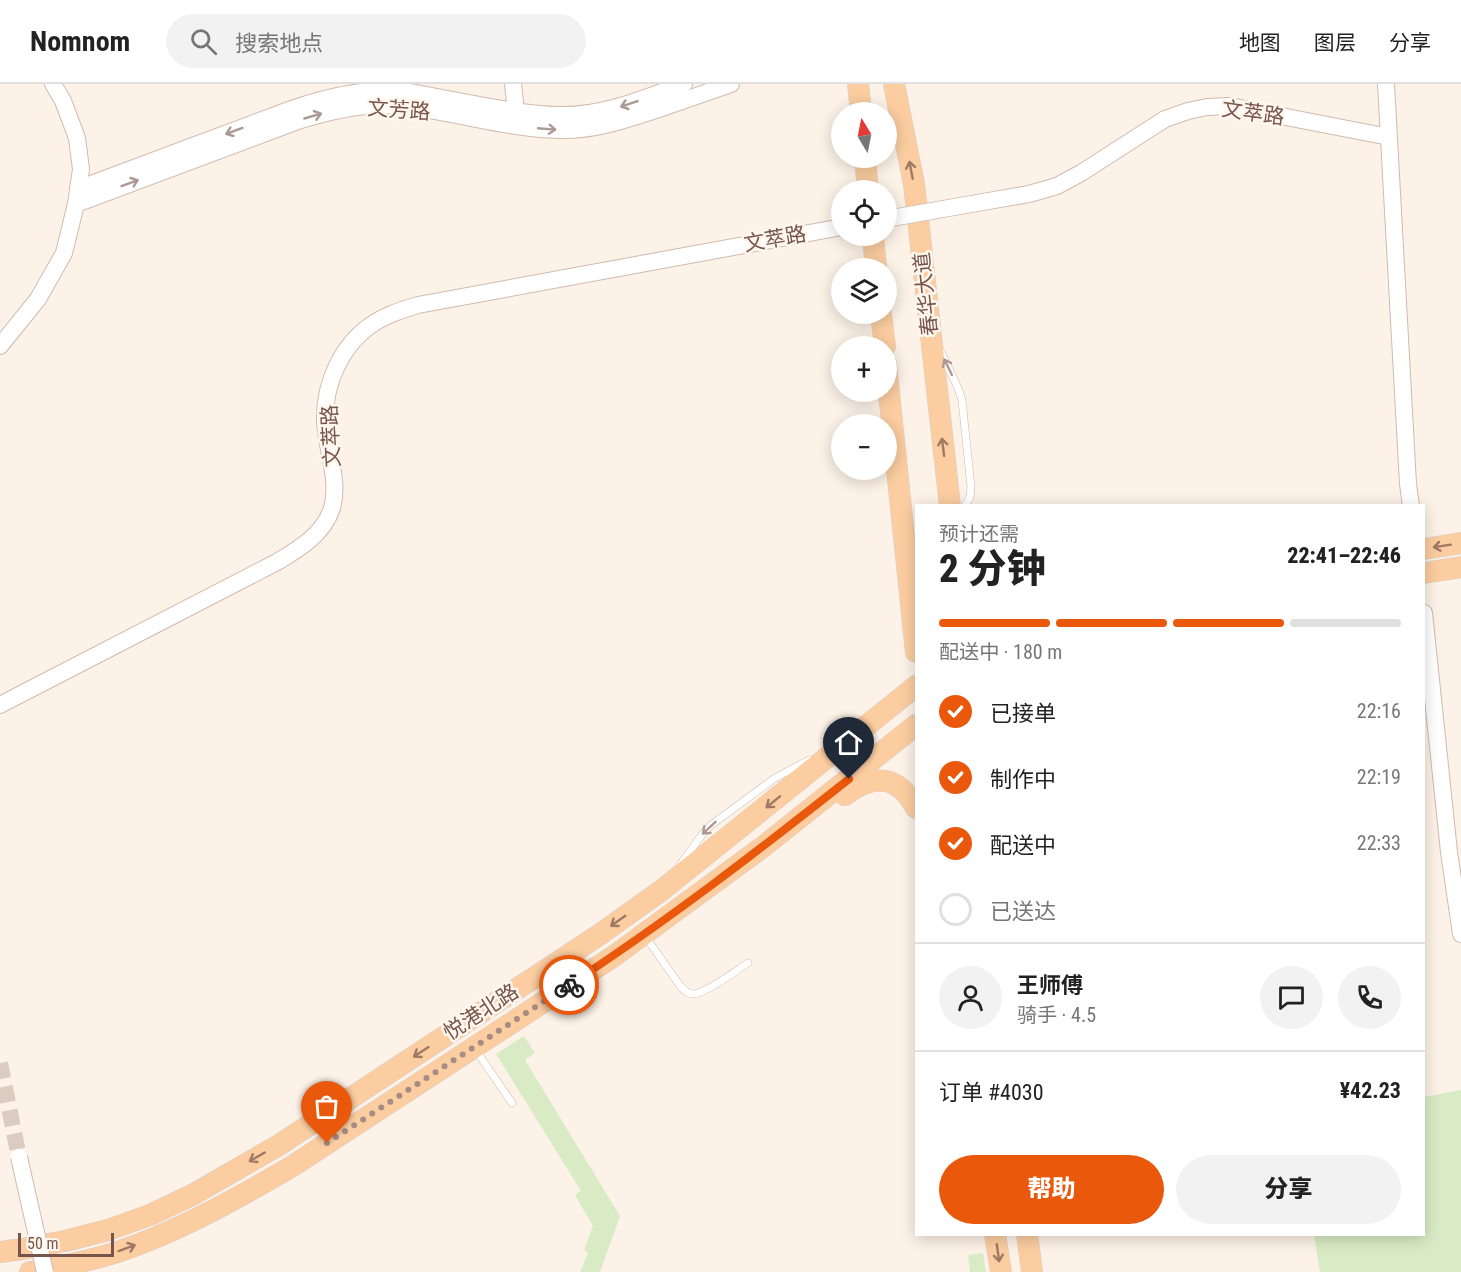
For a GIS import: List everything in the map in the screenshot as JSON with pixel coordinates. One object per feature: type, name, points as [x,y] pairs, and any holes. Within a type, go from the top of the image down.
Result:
[{"type":"main road","name":"春华大道","points":[[894,84],[914,184],[950,504]]},
{"type":"main road","points":[[890,402],[915,642]]},
{"type":"main road","points":[[903,520],[911,541],[915,545]]},
{"type":"main road","points":[[1425,549],[1461,543]]},
{"type":"main road","points":[[1425,573],[1461,567]]},
{"type":"main road","name":"悦港北路","points":[[0,1252],[65,1241],[108,1230],[150,1215],[194,1194],[279,1145],[662,890],[915,687]]},
{"type":"main road","name":"悦港北路","points":[[30,1272],[72,1265],[113,1253],[160,1235],[248,1192],[291,1167],[614,956],[764,846],[915,726]]},
{"type":"main road","points":[[764,846],[806,824],[857,786],[869,782],[881,780],[894,783],[904,790],[915,806]]},
{"type":"main road","points":[[995,1236],[1001,1272]]},
{"type":"main road","points":[[1027,1236],[1032,1272]]},
{"type":"street","points":[[0,346],[38,299],[64,253],[77,196],[81,169],[77,138],[63,101],[53,84]]},
{"type":"street","points":[[513,84],[517,119]]},
{"type":"street","name":"文芳路","points":[[517,119],[587,114],[616,108],[684,84]]},
{"type":"street","name":"文芳路","points":[[77,196],[295,122],[345,109],[401,105],[517,119],[561,130],[619,123],[730,84]]},
{"type":"street","points":[[900,84],[902,122]]},
{"type":"street","points":[[1386,84],[1411,504]]},
{"type":"street","name":"文萃路","points":[[897,217],[1029,194],[1057,186],[1165,119],[1207,107],[1230,106],[1389,137]]},
{"type":"street","name":"文萃路","points":[[0,705],[277,562],[303,547],[321,529],[332,508],[334,487],[325,421],[332,378],[342,354],[355,338],[372,324],[418,305],[831,228]]},
{"type":"street","points":[[1425,627],[1449,852],[1461,934]]},
{"type":"street","points":[[19,1157],[45,1272]]},
{"type":"lane","points":[[930,329],[962,400],[971,487],[966,504]]},
{"type":"lane","points":[[644,934],[681,987],[692,994],[706,990],[748,963]]},
{"type":"lane","points":[[474,1047],[512,1103]]},
{"type":"green space","points":[[524,1036],[535,1053],[525,1060],[620,1216],[600,1272],[580,1272],[588,1253],[584,1250],[593,1226],[575,1195],[581,1191],[496,1054]]},
{"type":"green space","points":[[1461,1090],[1461,1272],[1320,1272],[1314,1236],[1425,1236],[1425,1097]]},
{"type":"green space","points":[[983,1253],[986,1272],[970,1272],[968,1255]]},
{"type":"tunnel","points":[[0,1063],[19,1157]]},
{"type":"way so far","points":[[327,1143],[569,985]]},
{"type":"route","points":[[569,985],[614,956],[764,846],[849,779]]}]
